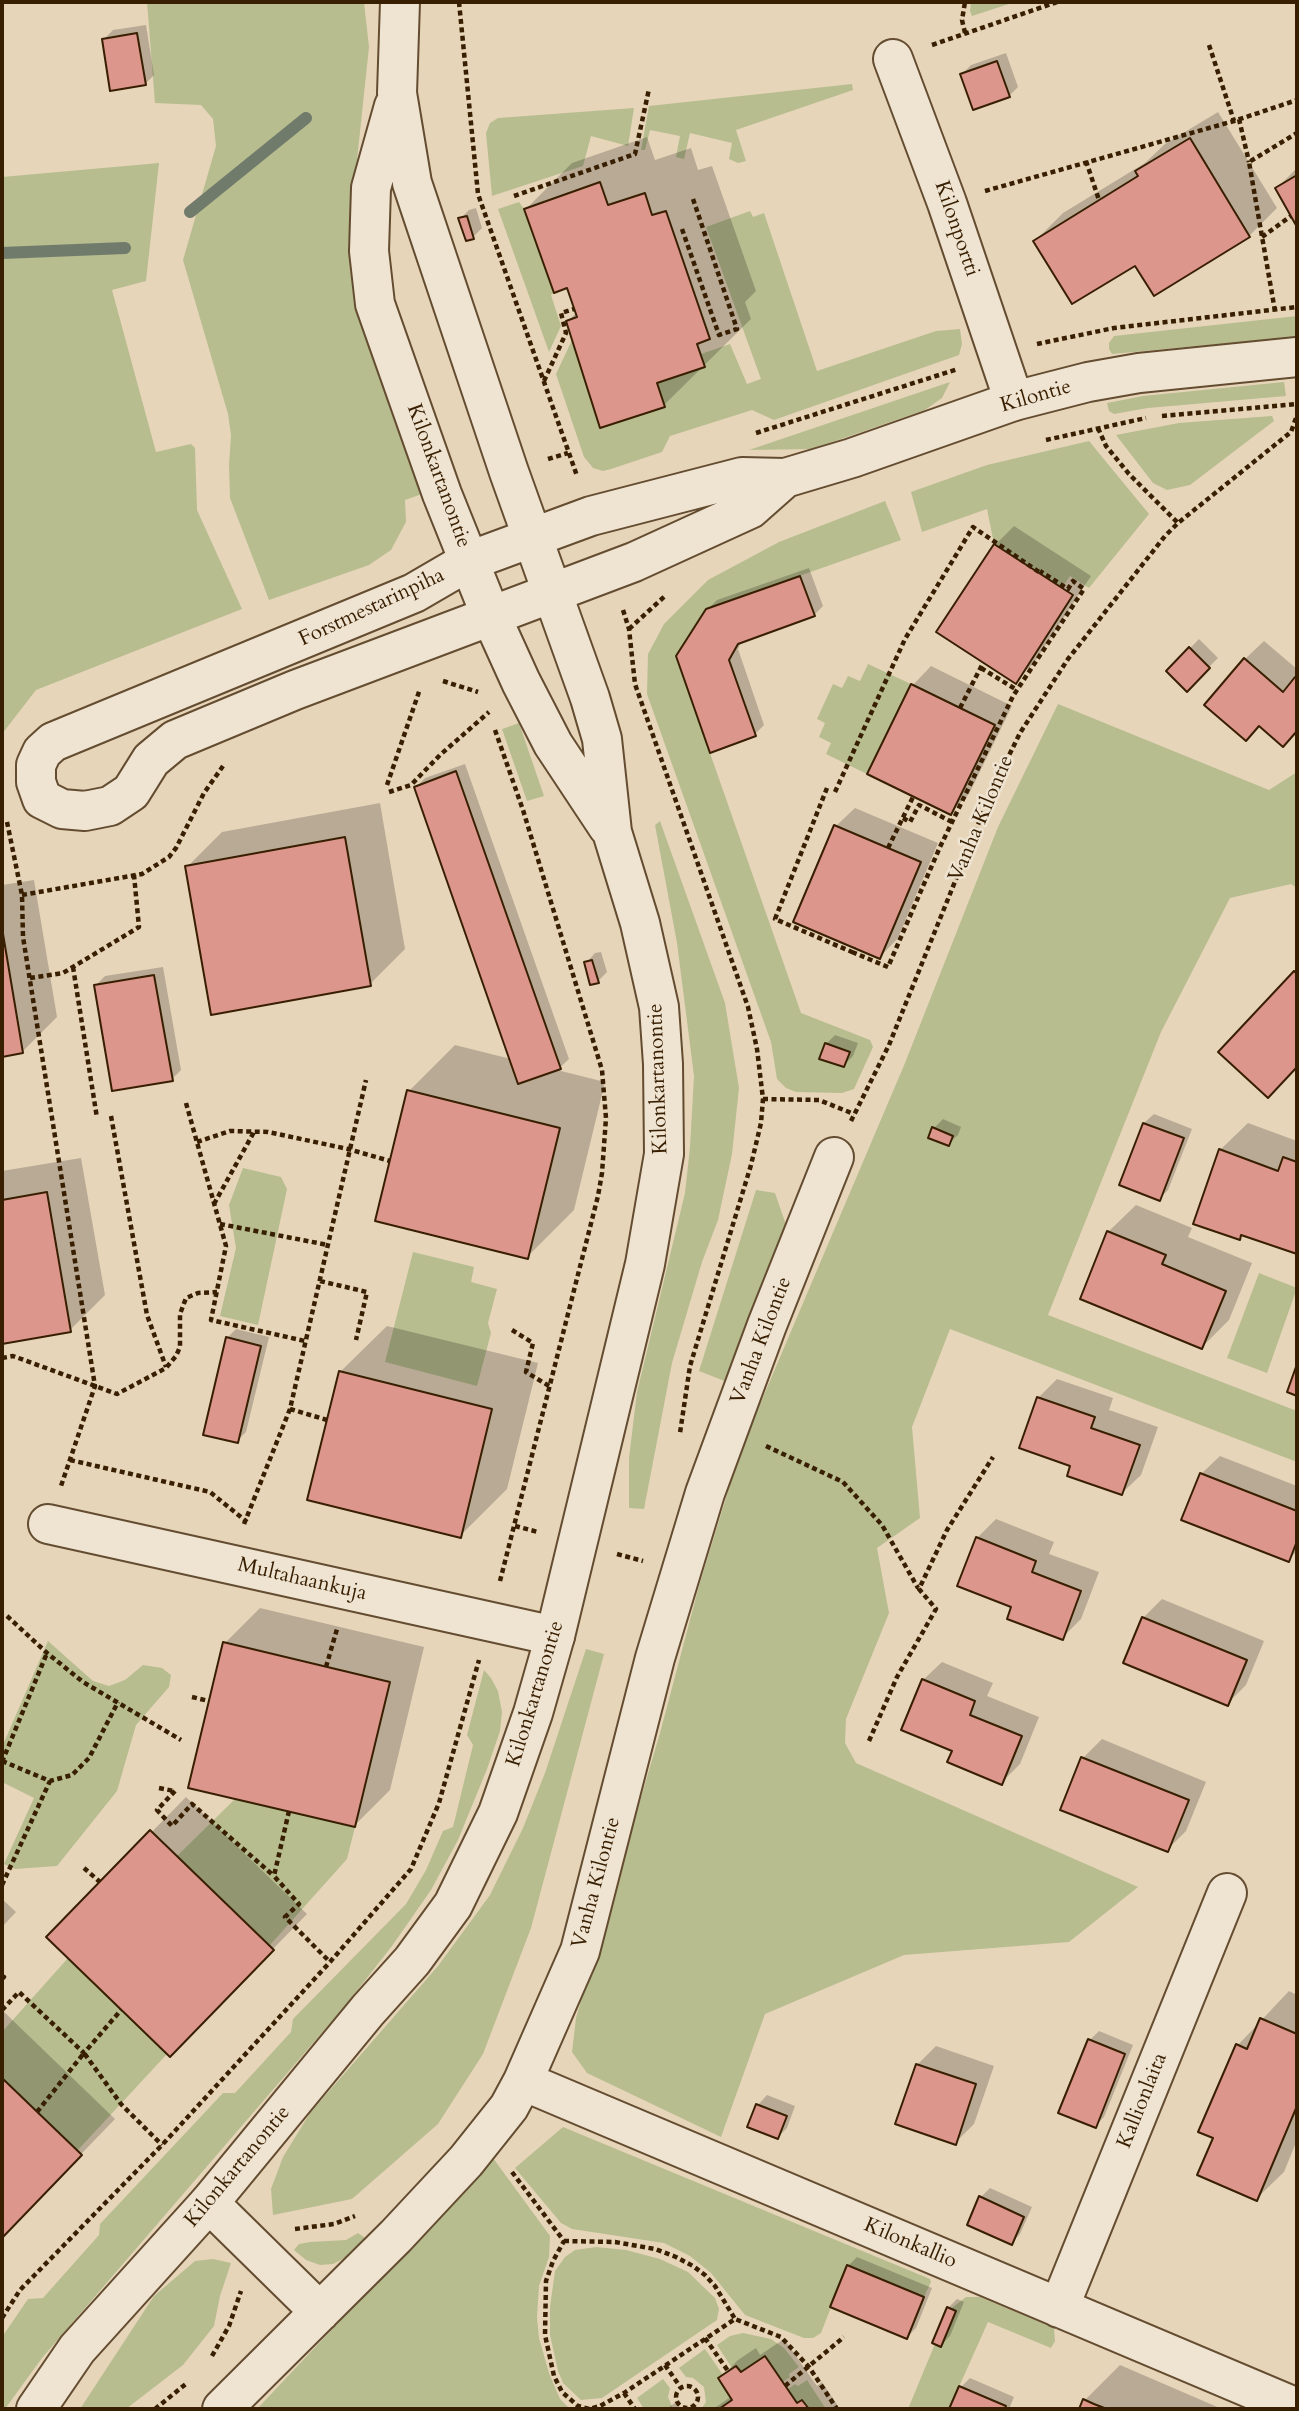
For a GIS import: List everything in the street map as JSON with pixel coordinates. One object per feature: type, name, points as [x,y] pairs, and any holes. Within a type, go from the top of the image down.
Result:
[{"type":"street","name":"Kilonkartanontie","points":[[36,2409],[77,2349],[209,2203],[368,2010],[412,1961],[453,1905],[498,1813],[533,1713],[555,1636],[645,1264],[664,1154],[659,1007],[640,923],[612,832],[602,739],[553,593],[531,538],[412,183],[397,93],[400,2]]},
{"type":"street","name":"Kilonportti","points":[[893,59],[947,203],[1014,401]]},
{"type":"street","name":"Kilonkartanontie","points":[[397,93],[371,188],[369,251],[375,304],[442,494],[520,682],[553,744],[612,832]]},
{"type":"street","name":"Kilontie","points":[[469,561],[591,516],[741,477],[785,478],[852,458],[1014,401],[1088,382],[1139,373],[1297,357]]},
{"type":"street","name":"Kilontie","points":[[491,616],[634,562],[750,509],[785,478]]},
{"type":"street","name":"Forstmestarinpiha","points":[[469,561],[414,593],[52,742],[42,752],[36,765],[36,782],[42,799],[61,809],[85,811],[110,806],[131,792],[151,760],[175,740],[295,690],[491,616]]},
{"type":"street","name":"Forstmestarinpiha","points":[[273,652],[295,690]]},
{"type":"street","points":[[157,699],[175,740]]},
{"type":"street","name":"Vanha Kilontie","points":[[222,2409],[396,2236],[466,2161],[509,2107],[523,2081],[580,1951],[655,1658],[705,1493],[767,1325],[834,1157]]},
{"type":"street","name":"Multahaankuja","points":[[48,1524],[555,1636]]},
{"type":"street","name":"Kallionlaita","points":[[1059,2308],[1227,1893]]},
{"type":"street","name":"Kilonkallio","points":[[523,2081],[1297,2408]]},
{"type":"street","points":[[209,2203],[320,2312]]},
{"type":"path","points":[[459,2],[478,194],[568,453]]},
{"type":"path","points":[[965,2],[962,20],[965,33]]},
{"type":"path","points":[[893,59],[1057,2]]},
{"type":"path","points":[[1209,45],[1237,120],[1249,162],[1275,311]]},
{"type":"path","points":[[514,196],[635,154],[649,89]]},
{"type":"path","points":[[947,203],[1086,161],[1237,120],[1297,100]]},
{"type":"path","points":[[1249,162],[1297,133]]},
{"type":"path","points":[[1086,161],[1099,200]]},
{"type":"path","points":[[682,229],[719,335],[737,329],[692,196]]},
{"type":"path","points":[[1262,237],[1291,216]]},
{"type":"path","points":[[544,381],[565,333],[561,313],[574,309]]},
{"type":"path","points":[[1079,335],[1098,429],[1106,446],[1129,474],[1178,523]]},
{"type":"path","points":[[1036,442],[1147,418],[1297,404]]},
{"type":"path","name":"Vanha Kilontie","points":[[834,1157],[888,1045],[992,790],[1020,733],[1068,659],[1178,523],[1291,432],[1297,415]]},
{"type":"path","points":[[827,788],[775,919],[888,967],[952,822],[1017,690],[1084,589],[1073,581],[1068,589],[973,527],[905,639],[835,792]]},
{"type":"path","points":[[629,629],[675,589]]},
{"type":"path","points":[[960,708],[982,665],[1017,690]]},
{"type":"path","points":[[433,684],[445,681],[482,693]]},
{"type":"path","points":[[387,785],[421,688],[409,691]]},
{"type":"path","points":[[2,2318],[20,2290],[162,2145],[330,1962],[411,1869],[439,1803],[461,1731],[515,1526],[602,1173],[606,1118],[602,1070],[523,810],[486,703]]},
{"type":"path","points":[[389,792],[411,785],[489,712]]},
{"type":"path","points":[[22,895],[142,874],[169,857],[204,793],[226,762]]},
{"type":"path","points":[[888,848],[913,797]]},
{"type":"path","points":[[903,818],[911,822],[919,806],[952,822]]},
{"type":"path","points":[[6,817],[22,895],[23,937],[95,1386],[48,1524]]},
{"type":"path","points":[[30,978],[63,973],[139,927],[134,875]]},
{"type":"path","points":[[73,967],[97,1118]]},
{"type":"path","points":[[227,1563],[290,1409],[366,1080]]},
{"type":"path","points":[[763,1099],[819,1100],[855,1114]]},
{"type":"path","points":[[186,1103],[226,1246],[211,1320],[306,1342]]},
{"type":"path","points":[[111,1116],[147,1315],[166,1368]]},
{"type":"path","points":[[197,1142],[230,1131],[268,1132],[390,1161]]},
{"type":"path","points":[[214,1204],[254,1132]]},
{"type":"path","points":[[220,1224],[328,1245]]},
{"type":"path","points":[[320,1281],[367,1292],[356,1340]]},
{"type":"path","points":[[2,1358],[13,1356],[117,1394],[166,1368],[176,1356],[180,1347],[180,1314],[186,1298],[198,1293],[217,1292]]},
{"type":"path","points":[[512,1330],[533,1343],[526,1372],[549,1386]]},
{"type":"path","points":[[290,1409],[327,1420]]},
{"type":"path","points":[[729,1428],[843,1482],[882,1525],[919,1589],[936,1608],[897,1677],[869,1741]]},
{"type":"path","points":[[919,1589],[947,1530],[993,1457]]},
{"type":"path","points":[[7,1616],[83,1682],[181,1740]]},
{"type":"path","points":[[47,1653],[2,1762],[50,1781],[72,1775],[89,1758],[118,1702]]},
{"type":"path","points":[[192,1697],[209,1701]]},
{"type":"path","points":[[2,1885],[50,1781]]},
{"type":"path","points":[[159,1788],[175,1791],[157,1810],[172,1825],[192,1804],[274,1876],[299,1904],[285,1917],[330,1962]]},
{"type":"path","points":[[274,1876],[289,1811]]},
{"type":"path","points":[[84,1868],[100,1882]]},
{"type":"path","points":[[2,2010],[19,1993],[84,2053],[121,2104],[162,2145]]},
{"type":"path","points":[[37,2112],[121,2010]]},
{"type":"path","points":[[512,2171],[564,2241]]},
{"type":"path","points":[[564,2241],[615,2242],[655,2249],[693,2266],[715,2286],[735,2319],[782,2337],[809,2367],[836,2409]]},
{"type":"path","points":[[564,2241],[546,2281],[544,2335],[554,2376],[562,2392],[578,2406],[589,2409],[600,2406],[624,2393],[735,2319]]},
{"type":"path","points":[[206,2366],[229,2326],[242,2289]]},
{"type":"path","points":[[785,2386],[844,2337]]},
{"type":"path","points":[[705,2338],[727,2371]]},
{"type":"path","points":[[665,2365],[681,2388]]},
{"type":"path","points":[[155,2409],[196,2375]]},
{"type":"path","points":[[688,2386],[695,2389],[697,2400],[694,2406],[686,2409],[677,2403],[676,2396],[681,2388],[688,2386]]},
{"type":"path","points":[[624,2393],[635,2409]]},
{"type":"green space","points":[[147,2],[364,2],[369,47],[348,245],[354,304],[422,494],[405,500],[406,522],[391,550],[369,565],[269,600],[230,498],[231,435],[228,414],[183,260],[216,146],[213,119],[201,105],[155,103]]},
{"type":"green space","points":[[971,2],[1015,2],[972,16]]},
{"type":"green space","points":[[852,84],[853,90],[736,130],[746,161],[738,163],[729,159],[732,143],[690,133],[684,159],[676,157],[680,136],[650,130],[645,150],[641,150],[649,106]]},
{"type":"green space","points":[[634,108],[628,146],[591,136],[583,166],[492,196],[486,133],[490,123],[498,118]]},
{"type":"green space","points":[[159,163],[146,281],[112,290],[156,452],[191,444],[195,448],[197,510],[242,609],[36,690],[2,734],[2,177]]},
{"type":"green space","points":[[519,202],[524,209],[554,293],[551,295],[561,326],[549,352],[498,209]]},
{"type":"green space","points":[[750,211],[753,217],[764,213],[817,371],[936,331],[960,329],[962,344],[959,355],[774,420],[752,410],[670,436],[662,452],[603,471],[593,468],[584,457],[556,374],[572,340],[600,427],[657,383],[705,367],[701,354],[730,344],[747,384],[761,379],[706,227]]},
{"type":"green space","points":[[1297,316],[1297,337],[1112,354],[1109,349],[1109,343],[1114,336]]},
{"type":"green space","points":[[950,382],[942,398],[925,410],[812,449],[749,450]]},
{"type":"green space","points":[[1284,382],[1286,396],[1148,408],[1114,414],[1109,411],[1107,403],[1143,396]]},
{"type":"green space","points":[[1272,416],[1274,421],[1190,485],[1167,490],[1153,483],[1116,435],[1179,423]]},
{"type":"green space","points":[[1089,441],[1149,514],[1089,588],[1070,576],[1062,588],[994,544],[987,509],[922,532],[911,492],[987,465]]},
{"type":"green space","points":[[885,501],[901,540],[706,609],[676,656],[801,1013],[870,1040],[873,1047],[854,1089],[842,1093],[796,1092],[786,1088],[777,1079],[771,1042],[647,694],[648,654],[664,624],[708,580],[779,542]]},
{"type":"green space","points":[[868,664],[911,684],[867,774],[826,754],[831,743],[819,737],[825,723],[817,719],[833,684],[842,688],[848,676],[860,681]]},
{"type":"green space","points":[[1058,704],[1269,790],[1297,772],[1297,888],[1291,884],[1230,898],[1161,1032],[1048,1315],[1297,1411],[1297,1462],[950,1329],[912,1427],[920,1518],[877,1548],[889,1613],[846,1719],[845,1743],[856,1763],[1138,1887],[1069,1942],[904,1955],[765,2014],[721,2137],[587,2073],[572,2052],[576,2018],[660,1733],[699,1586],[741,1449],[905,1063],[998,827]]},
{"type":"green space","points":[[519,723],[544,796],[527,801],[502,729]]},
{"type":"green space","points":[[660,821],[725,1003],[739,1088],[732,1154],[718,1220],[702,1262],[672,1363],[644,1509],[629,1508],[629,1458],[637,1392],[685,1193],[694,1076],[677,943],[655,825]]},
{"type":"green space","points":[[243,1168],[281,1177],[287,1189],[258,1325],[220,1316],[236,1248],[229,1205]]},
{"type":"green space","points":[[756,1190],[775,1193],[785,1222],[785,1242],[727,1382],[699,1371]]},
{"type":"green space","points":[[413,1252],[474,1267],[471,1282],[497,1289],[488,1323],[491,1333],[477,1386],[385,1362]]},
{"type":"green space","points":[[1259,1273],[1297,1288],[1267,1373],[1227,1358]]},
{"type":"green space","points":[[48,1641],[93,1681],[109,1686],[125,1680],[143,1665],[162,1668],[171,1675],[169,1687],[136,1725],[117,1791],[57,1866],[15,1869],[4,1864],[34,1798],[2,1782],[2,1747]]},
{"type":"green space","points":[[586,1649],[604,1654],[531,1928],[483,2054],[438,2124],[352,2199],[273,2215],[271,2189],[283,2157],[310,2113],[438,1966],[490,1895],[523,1828],[545,1773]]},
{"type":"green space","points":[[484,1670],[498,1691],[502,1712],[500,1731],[458,1840],[431,1890],[345,2006],[42,2358],[5,2409],[2,2409],[2,2337],[28,2299],[43,2298],[99,2235],[100,2224],[223,2093],[235,2093],[291,2032],[293,2019],[406,1904],[426,1870],[443,1831],[453,1827],[473,1745],[467,1735]]},
{"type":"green space","points":[[235,1799],[355,1827],[347,1859],[270,1945],[177,1856]]},
{"type":"green space","points":[[68,1958],[167,2054],[77,2151],[2,2078],[2,2032]]},
{"type":"green space","points":[[563,2127],[930,2279],[931,2282],[924,2297],[847,2266],[821,2333],[813,2338],[804,2338],[745,2315],[711,2273],[690,2256],[664,2243],[572,2229],[561,2223],[515,2168]]},
{"type":"green space","points":[[493,2158],[550,2236],[549,2257],[539,2286],[539,2338],[560,2399],[570,2409],[257,2409]]},
{"type":"green space","points":[[358,2233],[368,2240],[349,2256],[333,2264],[320,2265],[306,2260],[294,2250],[299,2244],[346,2240]]},
{"type":"green space","points":[[596,2247],[626,2250],[660,2259],[688,2272],[715,2298],[719,2309],[717,2320],[602,2398],[581,2400],[563,2383],[558,2371],[550,2335],[550,2307],[555,2271],[565,2257],[575,2250]]},
{"type":"green space","points":[[213,2259],[231,2263],[214,2326],[183,2365],[126,2409],[80,2409],[154,2296],[195,2261]]},
{"type":"green space","points":[[966,2297],[980,2297],[1054,2328],[1055,2341],[1051,2348],[988,2322],[949,2409],[908,2409],[949,2310]]},
{"type":"green space","points":[[743,2333],[771,2339],[784,2348],[799,2367],[783,2382],[765,2356],[741,2372],[736,2366],[732,2368],[717,2345],[730,2336]]},
{"type":"green space","points":[[705,2349],[723,2375],[718,2378],[732,2400],[719,2409],[701,2409],[706,2402],[704,2387],[693,2378],[686,2377],[679,2368]]},
{"type":"green space","points":[[663,2379],[670,2388],[668,2397],[673,2409],[644,2409],[637,2398]]},
{"type":"green space","points":[[807,2380],[826,2409],[809,2409],[802,2400],[797,2403],[788,2389]]},
{"type":"building","points":[[137,33],[146,85],[110,91],[102,39]]},
{"type":"building","points":[[997,61],[1010,97],[973,110],[960,74]]},
{"type":"building","points":[[1190,138],[1250,237],[1154,296],[1135,266],[1072,304],[1033,241],[1138,176],[1135,171]]},
{"type":"building","points":[[1297,175],[1297,227],[1275,188]]},
{"type":"building","points":[[600,182],[608,205],[645,193],[652,215],[666,211],[710,339],[697,344],[705,367],[657,383],[665,407],[600,428],[566,321],[577,317],[567,288],[554,293],[524,209]]},
{"type":"building","points":[[467,216],[474,239],[466,241],[458,218]]},
{"type":"building","points":[[994,544],[1073,595],[1016,684],[936,632]]},
{"type":"building","points":[[800,576],[815,616],[738,644],[729,660],[756,736],[710,753],[676,656],[706,609]]},
{"type":"building","points":[[1189,647],[1210,668],[1187,692],[1166,671]]},
{"type":"building","points":[[1244,658],[1283,692],[1295,677],[1297,679],[1297,731],[1283,747],[1259,726],[1246,741],[1204,705]]},
{"type":"building","points":[[911,684],[995,725],[951,815],[867,774]]},
{"type":"building","points":[[456,771],[561,1069],[518,1084],[414,787]]},
{"type":"building","points":[[834,825],[921,862],[880,959],[793,922]]},
{"type":"building","points":[[345,837],[371,986],[211,1015],[185,866]]},
{"type":"building","points":[[2,928],[23,1053],[2,1057]]},
{"type":"building","points":[[592,960],[599,983],[590,985],[584,962]]},
{"type":"building","points":[[1294,971],[1297,974],[1297,1067],[1268,1098],[1218,1052]]},
{"type":"building","points":[[154,975],[173,1081],[112,1091],[94,985]]},
{"type":"building","points":[[825,1043],[850,1052],[844,1067],[819,1059]]},
{"type":"building","points":[[407,1090],[560,1128],[528,1259],[375,1221]]},
{"type":"building","points":[[1143,1123],[1184,1138],[1160,1201],[1119,1185]]},
{"type":"building","points":[[932,1127],[953,1136],[949,1146],[928,1138]]},
{"type":"building","points":[[1219,1149],[1278,1171],[1283,1157],[1297,1162],[1297,1254],[1241,1235],[1240,1240],[1193,1224]]},
{"type":"building","points":[[47,1192],[71,1332],[2,1344],[2,1200]]},
{"type":"building","points":[[1107,1231],[1166,1255],[1162,1264],[1226,1291],[1202,1349],[1080,1299]]},
{"type":"building","points":[[226,1337],[261,1346],[238,1443],[203,1435]]},
{"type":"building","points":[[1297,1364],[1297,1396],[1287,1392]]},
{"type":"building","points":[[339,1371],[492,1409],[461,1538],[307,1500]]},
{"type":"building","points":[[1037,1397],[1095,1417],[1091,1428],[1140,1445],[1122,1495],[1067,1476],[1070,1466],[1019,1448]]},
{"type":"building","points":[[1200,1473],[1297,1511],[1297,1541],[1289,1562],[1181,1520]]},
{"type":"building","points":[[976,1537],[1036,1561],[1032,1572],[1081,1591],[1063,1640],[1007,1619],[1011,1607],[957,1586]]},
{"type":"building","points":[[1142,1617],[1247,1660],[1228,1706],[1123,1663]]},
{"type":"building","points":[[223,1642],[390,1682],[355,1827],[188,1788]]},
{"type":"building","points":[[922,1679],[975,1701],[970,1715],[1022,1736],[1002,1785],[947,1762],[952,1751],[901,1730]]},
{"type":"building","points":[[1081,1757],[1189,1800],[1168,1852],[1060,1810]]},
{"type":"building","points":[[150,1830],[274,1950],[170,2057],[46,1937]]},
{"type":"building","points":[[1260,2018],[1297,2034],[1297,2106],[1257,2201],[1197,2175],[1213,2138],[1198,2132],[1236,2044],[1247,2049]]},
{"type":"building","points":[[1088,2039],[1125,2054],[1096,2128],[1058,2113]]},
{"type":"building","points":[[916,2064],[976,2084],[956,2145],[895,2124]]},
{"type":"building","points":[[2,2078],[82,2155],[2,2238]]},
{"type":"building","points":[[756,2104],[787,2116],[778,2139],[747,2127]]},
{"type":"building","points":[[979,2196],[1024,2217],[1012,2245],[967,2225]]},
{"type":"building","points":[[847,2265],[924,2297],[907,2339],[830,2307]]},
{"type":"building","points":[[947,2307],[956,2311],[941,2347],[932,2343]]},
{"type":"building","points":[[765,2356],[797,2403],[802,2400],[809,2409],[719,2409],[732,2400],[718,2378],[736,2366],[741,2372]]},
{"type":"building","points":[[959,2386],[1006,2406],[1005,2409],[949,2409]]},
{"type":"building","points":[[1083,2399],[1094,2404],[1107,2409],[1079,2409]]},
{"type":"waterway","points":[[190,212],[306,118]]},
{"type":"waterway","points":[[2,253],[125,248]]}]
